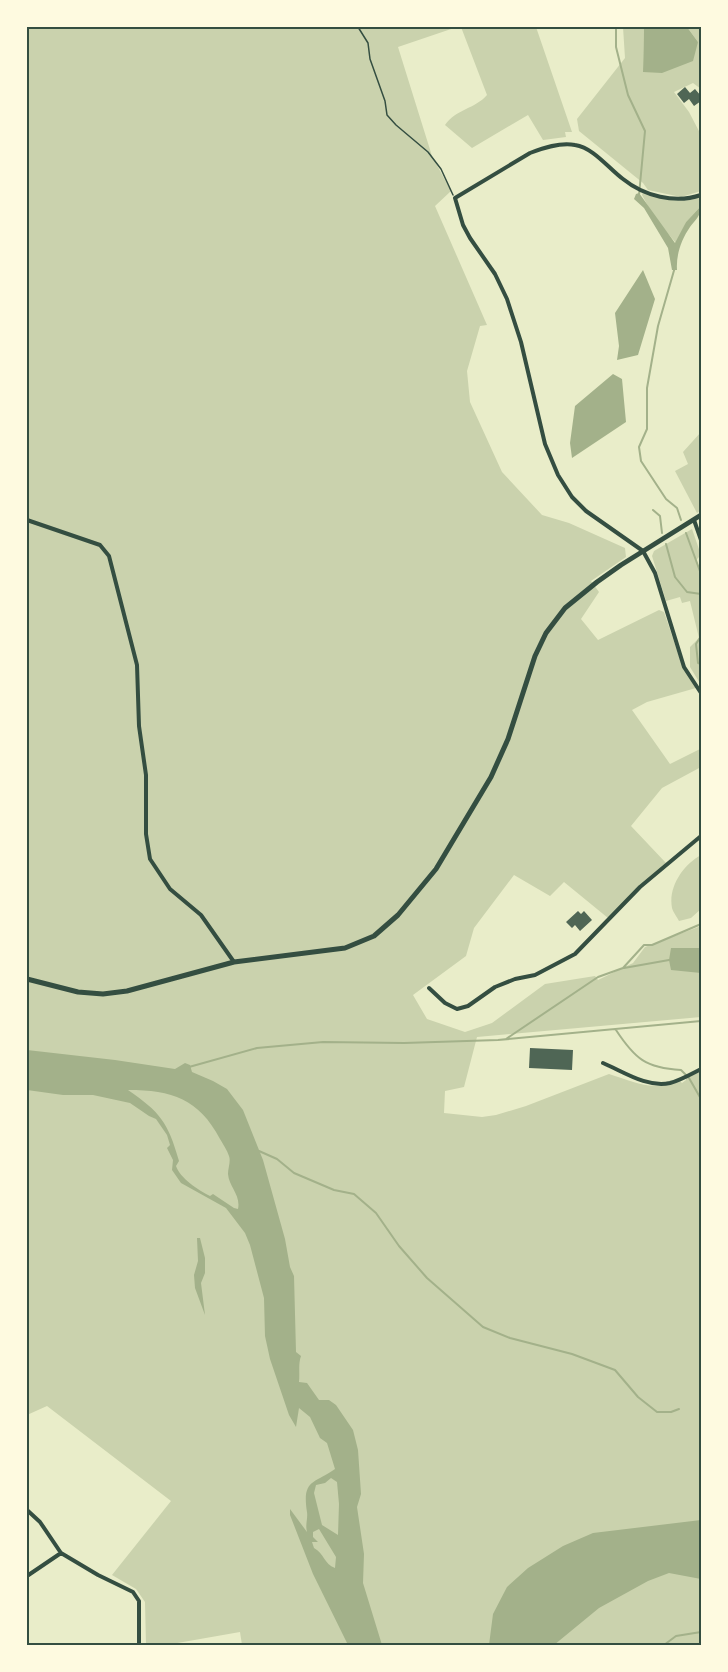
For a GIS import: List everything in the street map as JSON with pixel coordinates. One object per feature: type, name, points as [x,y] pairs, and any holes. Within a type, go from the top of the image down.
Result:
[{"type":"main road","points":[[27,979],[78,992],[103,994],[127,991],[234,962],[345,948],[374,936],[398,915],[436,869],[491,777],[508,739],[535,656],[546,633],[565,608],[643,551],[701,515]]},
{"type":"street","points":[[701,195],[689,199],[670,199],[636,187],[624,180],[600,158],[575,144],[540,148],[455,198],[463,225],[495,274],[507,299],[521,342],[545,444],[558,475],[572,497],[586,511],[643,551],[655,573],[684,667],[701,693]]},
{"type":"street","points":[[27,520],[100,545],[109,555],[137,665],[139,726],[146,775],[146,834],[150,859],[170,889],[201,915],[234,962]]},
{"type":"street","points":[[694,520],[701,540]]},
{"type":"street","points":[[429,988],[457,1009],[468,1006],[495,987],[515,979],[535,975],[575,954],[640,886],[701,836]]},
{"type":"street","points":[[603,1063],[648,1083],[671,1083],[701,1069]]},
{"type":"street","points":[[27,1510],[40,1522],[61,1552],[98,1575],[134,1592],[139,1601],[139,1645]]},
{"type":"street","points":[[27,1576],[61,1552]]},
{"type":"path","points":[[358,27],[368,43],[370,59],[385,101],[387,115],[428,152],[441,169],[455,198]]},
{"type":"shaded area","points":[[27,27],[457,27],[398,47],[432,156],[451,191],[435,206],[487,325],[480,326],[467,371],[470,402],[502,472],[542,515],[569,523],[625,548],[626,557],[591,581],[599,592],[581,619],[598,640],[659,610],[664,612],[681,662],[696,688],[647,702],[632,710],[670,764],[700,749],[701,767],[662,788],[631,826],[666,863],[608,918],[564,882],[550,896],[514,875],[474,928],[466,956],[413,995],[427,1019],[465,1032],[492,1023],[545,984],[595,976],[598,980],[633,963],[645,947],[701,926],[701,1017],[477,1037],[464,1087],[445,1091],[444,1113],[482,1117],[496,1115],[609,1074],[652,1086],[680,1081],[682,1083],[686,1078],[701,1070],[701,1645],[242,1645],[240,1632],[166,1645],[146,1645],[145,1602],[136,1589],[112,1575],[171,1501],[47,1406],[27,1415]]},
{"type":"shaded area","points":[[461,27],[536,27],[572,132],[565,132],[566,137],[543,140],[528,115],[472,148],[445,125],[487,95]]},
{"type":"shaded area","points":[[623,27],[644,27],[643,72],[698,42],[687,27],[701,27],[701,89],[693,83],[674,92],[689,112],[701,135],[701,191],[681,197],[648,190],[643,183],[579,131],[577,119],[625,58]]},
{"type":"shaded area","points":[[644,27],[687,27],[698,42],[693,61],[662,73],[643,72]]},
{"type":"shaded area","points":[[643,192],[678,201],[701,197],[701,206],[686,222],[676,243],[654,217],[642,195]]},
{"type":"shaded area","points":[[639,193],[675,243],[686,222],[701,206],[699,215],[682,242],[678,253],[677,270],[672,270],[668,248],[644,208],[634,199]]},
{"type":"shaded area","points":[[643,270],[655,299],[638,355],[617,360],[619,346],[615,313]]},
{"type":"shaded area","points":[[613,374],[622,379],[626,422],[572,458],[570,443],[575,406]]},
{"type":"shaded area","points":[[701,432],[701,510],[697,513],[675,471],[688,464],[683,452]]},
{"type":"shaded area","points":[[692,529],[701,555],[696,560],[701,570],[701,685],[690,667],[690,647],[699,638],[690,601],[682,603],[680,597],[666,601],[652,556],[654,551]]},
{"type":"shaded area","points":[[701,855],[701,909],[691,918],[679,921],[672,908],[672,892],[678,877],[694,859]]},
{"type":"shaded area","points":[[671,948],[701,948],[701,973],[671,970],[669,960]]},
{"type":"shaded area","points":[[27,1050],[175,1069],[185,1063],[190,1065],[192,1072],[227,1089],[243,1110],[263,1160],[294,1276],[296,1352],[301,1356],[299,1382],[307,1383],[319,1400],[329,1400],[336,1405],[353,1430],[358,1450],[361,1494],[357,1507],[364,1554],[363,1583],[382,1645],[348,1645],[313,1574],[290,1515],[290,1509],[307,1532],[306,1494],[308,1488],[335,1469],[327,1443],[320,1438],[310,1417],[299,1408],[296,1427],[289,1415],[270,1359],[265,1336],[264,1298],[245,1233],[226,1208],[181,1183],[172,1170],[173,1160],[167,1148],[170,1145],[167,1135],[156,1119],[130,1103],[93,1095],[63,1095],[27,1090]],"holes":[[[128,1090],[144,1090],[171,1095],[183,1099],[203,1114],[212,1125],[229,1156],[228,1174],[238,1199],[238,1209],[213,1194],[210,1196],[181,1175],[176,1166],[179,1161],[166,1127],[148,1105]],[[331,1478],[337,1482],[338,1535],[322,1525],[314,1493],[316,1485],[325,1483]],[[319,1529],[336,1557],[335,1568],[328,1564],[314,1548],[312,1542],[318,1542],[313,1537],[313,1532]]]},
{"type":"shaded area","points":[[197,1238],[200,1238],[205,1258],[205,1273],[201,1283],[205,1315],[195,1288],[194,1275],[198,1261]]},
{"type":"shaded area","points":[[701,1520],[701,1579],[669,1573],[648,1581],[599,1608],[554,1645],[489,1645],[493,1614],[507,1587],[528,1568],[563,1546],[593,1533]]},
{"type":"building","points":[[685,87],[690,93],[695,89],[701,96],[701,101],[694,106],[689,99],[684,103],[677,94]]},
{"type":"building","points":[[578,911],[581,914],[584,911],[592,920],[580,931],[575,925],[572,928],[566,922]]},
{"type":"building","points":[[530,1048],[573,1050],[572,1070],[529,1068]]},
{"type":"waterway","points":[[616,27],[616,47],[628,95],[645,131],[639,195]]},
{"type":"waterway","points":[[675,267],[658,326],[647,388],[647,429],[639,447],[641,461],[666,499],[677,508],[681,520]]},
{"type":"waterway","points":[[653,510],[660,516],[662,533]]},
{"type":"waterway","points":[[686,533],[701,574]]},
{"type":"waterway","points":[[666,544],[675,577],[687,592],[701,594]]},
{"type":"waterway","points":[[701,636],[696,644],[698,663],[701,664]]},
{"type":"waterway","points":[[506,1039],[598,977],[623,968],[644,945],[652,945],[701,924]]},
{"type":"waterway","points":[[624,968],[669,960]]},
{"type":"waterway","points":[[189,1067],[257,1048],[323,1042],[404,1043],[498,1040],[701,1021]]},
{"type":"waterway","points":[[616,1030],[629,1048],[642,1060],[659,1067],[681,1070],[689,1078],[701,1099]]},
{"type":"waterway","points":[[259,1151],[277,1159],[294,1173],[334,1190],[354,1194],[376,1213],[399,1246],[427,1278],[483,1327],[510,1338],[572,1354],[615,1370],[638,1397],[657,1412],[671,1412],[679,1409]]},
{"type":"waterway","points":[[664,1645],[676,1636],[701,1632]]}]
